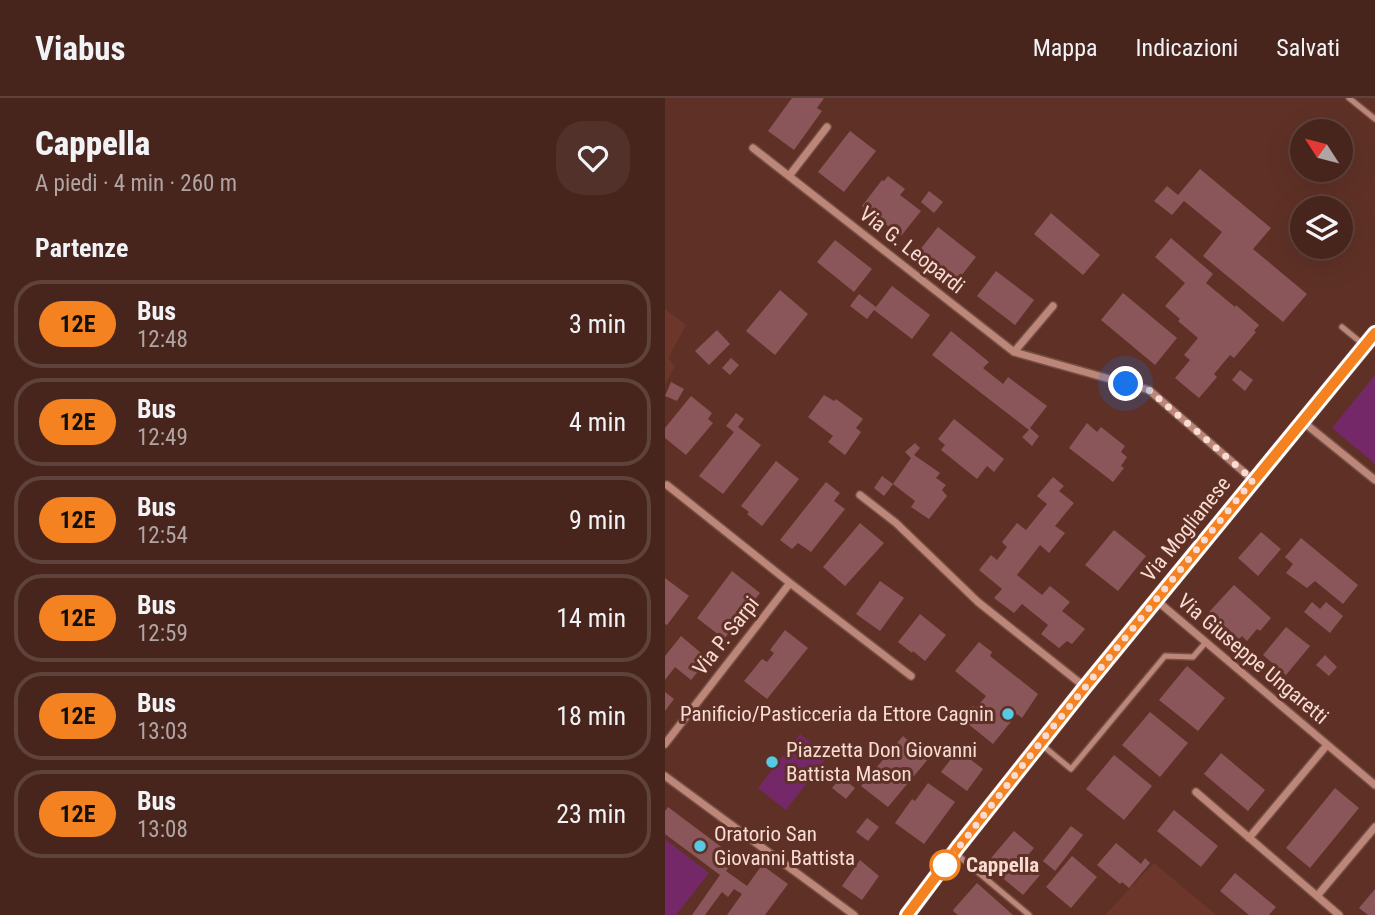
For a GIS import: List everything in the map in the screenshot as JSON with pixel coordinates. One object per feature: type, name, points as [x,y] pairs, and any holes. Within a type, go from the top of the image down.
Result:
[{"type":"main road","name":"Via Moglianese","points":[[907,915],[1155,599],[1375,333]]},
{"type":"street","points":[[789,176],[827,127]]},
{"type":"street","name":"Via G. Leopardi","points":[[753,148],[1014,352],[1149,390],[1253,480]]},
{"type":"street","points":[[1014,352],[1053,306]]},
{"type":"street","points":[[1302,420],[1375,481]]},
{"type":"street","points":[[667,485],[911,676]]},
{"type":"street","points":[[860,495],[896,523],[978,602],[1085,687]]},
{"type":"street","name":"Via P. Sarpi","points":[[665,744],[790,583]]},
{"type":"street","name":"Via Giuseppe Ungaretti","points":[[1155,599],[1375,785]]},
{"type":"street","name":"Via Giuseppe Ungaretti","points":[[1249,838],[1327,745]]},
{"type":"street","points":[[665,776],[854,915]]},
{"type":"street","points":[[1196,792],[1339,915]]},
{"type":"street","points":[[1317,896],[1375,827]]},
{"type":"lane","points":[[1349,98],[1375,119]]},
{"type":"lane","points":[[1342,327],[1364,345]]},
{"type":"lane","points":[[1040,743],[1071,769],[1165,656],[1193,657],[1206,642]]},
{"type":"lane","points":[[954,852],[1029,915]]},
{"type":"shaded area","points":[[665,309],[686,325],[668,358],[675,366],[665,384]]},
{"type":"shaded area","points":[[1375,375],[1375,464],[1332,428]]},
{"type":"shaded area","points":[[800,734],[828,756],[786,810],[758,788]]},
{"type":"shaded area","points":[[665,839],[709,873],[676,915],[665,915]]},
{"type":"shaded area","points":[[1154,863],[1216,915],[1105,915]]},
{"type":"building","points":[[792,98],[824,98],[817,108],[822,111],[794,150],[768,131]]},
{"type":"building","points":[[850,131],[876,151],[844,192],[818,172]]},
{"type":"building","points":[[1200,169],[1271,228],[1253,249],[1307,294],[1283,322],[1203,256],[1222,232],[1184,201],[1172,215],[1154,201],[1167,186],[1178,195]]},
{"type":"building","points":[[888,176],[905,189],[900,195],[921,211],[901,236],[862,206]]},
{"type":"building","points":[[929,191],[943,202],[934,213],[921,202]]},
{"type":"building","points":[[1051,213],[1100,255],[1083,275],[1034,234]]},
{"type":"building","points":[[938,227],[976,257],[957,281],[919,251]]},
{"type":"building","points":[[1171,238],[1213,274],[1206,283],[1259,325],[1234,358],[1230,355],[1214,374],[1217,377],[1199,398],[1175,378],[1190,360],[1184,355],[1198,338],[1165,306],[1185,283],[1155,257]]},
{"type":"building","points":[[835,240],[872,269],[854,292],[817,262]]},
{"type":"building","points":[[996,271],[1034,300],[1015,325],[977,296]]},
{"type":"building","points":[[892,286],[930,315],[912,339],[874,310],[867,319],[850,306],[859,294],[876,307]]},
{"type":"building","points":[[780,290],[808,314],[775,355],[746,331]]},
{"type":"building","points":[[1123,293],[1177,338],[1155,365],[1101,320]]},
{"type":"building","points":[[717,330],[730,344],[709,365],[695,351]]},
{"type":"building","points":[[951,331],[989,362],[983,368],[1003,384],[1008,377],[1047,406],[1030,428],[1039,436],[1032,446],[1022,437],[1029,430],[932,355]]},
{"type":"building","points":[[731,358],[739,365],[730,375],[722,368]]},
{"type":"building","points":[[1240,370],[1253,380],[1245,391],[1232,380]]},
{"type":"building","points":[[671,382],[684,389],[677,401],[665,396]]},
{"type":"building","points":[[824,395],[834,401],[836,399],[863,419],[856,428],[861,432],[845,455],[828,442],[833,436],[808,417]]},
{"type":"building","points":[[691,396],[712,413],[708,419],[713,423],[686,455],[665,438],[665,428]]},
{"type":"building","points":[[736,413],[744,419],[738,427],[761,445],[723,494],[699,476],[734,432],[726,426]]},
{"type":"building","points":[[954,419],[1004,459],[994,472],[987,466],[977,479],[941,450],[945,445],[938,439]]},
{"type":"building","points":[[1087,423],[1097,432],[1101,427],[1125,446],[1121,452],[1127,457],[1121,466],[1124,468],[1113,482],[1069,448]]},
{"type":"building","points":[[915,443],[920,448],[914,455],[940,473],[936,478],[946,485],[942,490],[947,496],[929,519],[911,507],[915,501],[893,484],[911,458],[905,452]]},
{"type":"building","points":[[776,461],[799,479],[762,526],[741,506]]},
{"type":"building","points":[[882,476],[893,484],[884,496],[874,488]]},
{"type":"building","points":[[1053,477],[1064,486],[1059,491],[1074,503],[1055,526],[1065,533],[1049,553],[1040,545],[1017,575],[1042,595],[1050,586],[1070,602],[1062,611],[1085,629],[1072,644],[1067,641],[1059,648],[1041,634],[1048,625],[1022,604],[1014,613],[994,598],[1002,589],[979,570],[991,555],[997,560],[1007,547],[1002,542],[1017,523],[1026,530],[1047,504],[1037,496]]},
{"type":"building","points":[[826,482],[840,493],[834,501],[845,509],[811,552],[798,543],[792,549],[780,540]]},
{"type":"building","points":[[860,523],[884,543],[845,586],[823,567]]},
{"type":"building","points":[[1114,530],[1146,556],[1118,591],[1085,565]]},
{"type":"building","points":[[1261,532],[1281,549],[1258,576],[1238,558]]},
{"type":"building","points":[[1301,538],[1358,585],[1343,604],[1315,581],[1307,588],[1286,573],[1293,564],[1285,557]]},
{"type":"building","points":[[732,571],[760,593],[724,639],[697,618]]},
{"type":"building","points":[[665,578],[689,596],[667,625],[665,624]]},
{"type":"building","points":[[880,581],[904,598],[880,631],[856,614]]},
{"type":"building","points":[[1234,585],[1271,618],[1247,641],[1242,636],[1239,639],[1209,612]]},
{"type":"building","points":[[1312,602],[1320,609],[1326,602],[1343,616],[1330,633],[1304,612]]},
{"type":"building","points":[[920,614],[946,635],[925,661],[898,642]]},
{"type":"building","points":[[1286,627],[1310,646],[1286,675],[1263,655]]},
{"type":"building","points":[[785,630],[808,648],[767,699],[744,681],[762,659],[767,662],[774,653],[770,650]]},
{"type":"building","points":[[681,636],[708,659],[691,680],[675,667],[665,680],[665,656]]},
{"type":"building","points":[[979,642],[992,652],[990,656],[1038,694],[1022,718],[1017,714],[993,744],[962,719],[986,696],[955,671]]},
{"type":"building","points":[[1325,655],[1337,667],[1329,676],[1316,665]]},
{"type":"building","points":[[1187,666],[1225,698],[1198,731],[1159,700]]},
{"type":"building","points":[[665,692],[674,699],[665,711]]},
{"type":"building","points":[[1150,712],[1188,743],[1160,777],[1122,745]]},
{"type":"building","points":[[903,736],[929,758],[888,807],[861,786]]},
{"type":"building","points":[[958,750],[983,769],[967,791],[941,772]]},
{"type":"building","points":[[1221,753],[1265,790],[1248,811],[1204,774]]},
{"type":"building","points":[[1114,755],[1152,786],[1124,820],[1086,789]]},
{"type":"building","points":[[841,777],[855,788],[846,799],[832,788]]},
{"type":"building","points":[[928,783],[955,802],[924,844],[895,823],[912,799],[915,801]]},
{"type":"building","points":[[1335,788],[1359,808],[1310,868],[1286,848]]},
{"type":"building","points":[[668,807],[736,858],[726,871],[747,886],[762,865],[788,884],[765,915],[727,915],[742,894],[734,889],[728,897],[722,892],[705,915],[692,915],[720,875],[665,834],[665,811]]},
{"type":"building","points":[[1174,810],[1218,846],[1201,867],[1157,831]]},
{"type":"building","points":[[867,818],[879,827],[868,841],[856,832]]},
{"type":"building","points":[[1071,826],[1083,835],[1055,871],[1043,861]]},
{"type":"building","points":[[1014,831],[1034,848],[1023,861],[1040,875],[1023,895],[986,864]]},
{"type":"building","points":[[1116,843],[1141,864],[1145,858],[1150,863],[1129,888],[1097,865]]},
{"type":"building","points":[[1072,856],[1097,877],[1071,908],[1046,887]]},
{"type":"building","points":[[860,860],[879,876],[862,900],[842,886]]},
{"type":"building","points":[[1235,873],[1276,907],[1269,915],[1249,915],[1220,891]]},
{"type":"building","points":[[977,883],[1013,915],[958,915],[954,912]]},
{"type":"building","points":[[1375,889],[1375,915],[1368,915],[1359,908]]},
{"type":"bus line","name":"12E","points":[[907,915],[1085,687],[1375,333]]},
{"type":"place","name":"Panificio/Pasticceria da Ettore Cagnin","points":[[1008,714]]},
{"type":"place","name":"Piazzetta Don Giovanni Battista Mason","points":[[772,762]]},
{"type":"place","name":"Oratorio San Giovanni Battista","points":[[700,846]]},
{"type":"place","name":"Cappella","points":[[945,865]]},
{"type":"route","points":[[945,865],[1155,599],[1253,480],[1149,390],[1126,384]]}]
